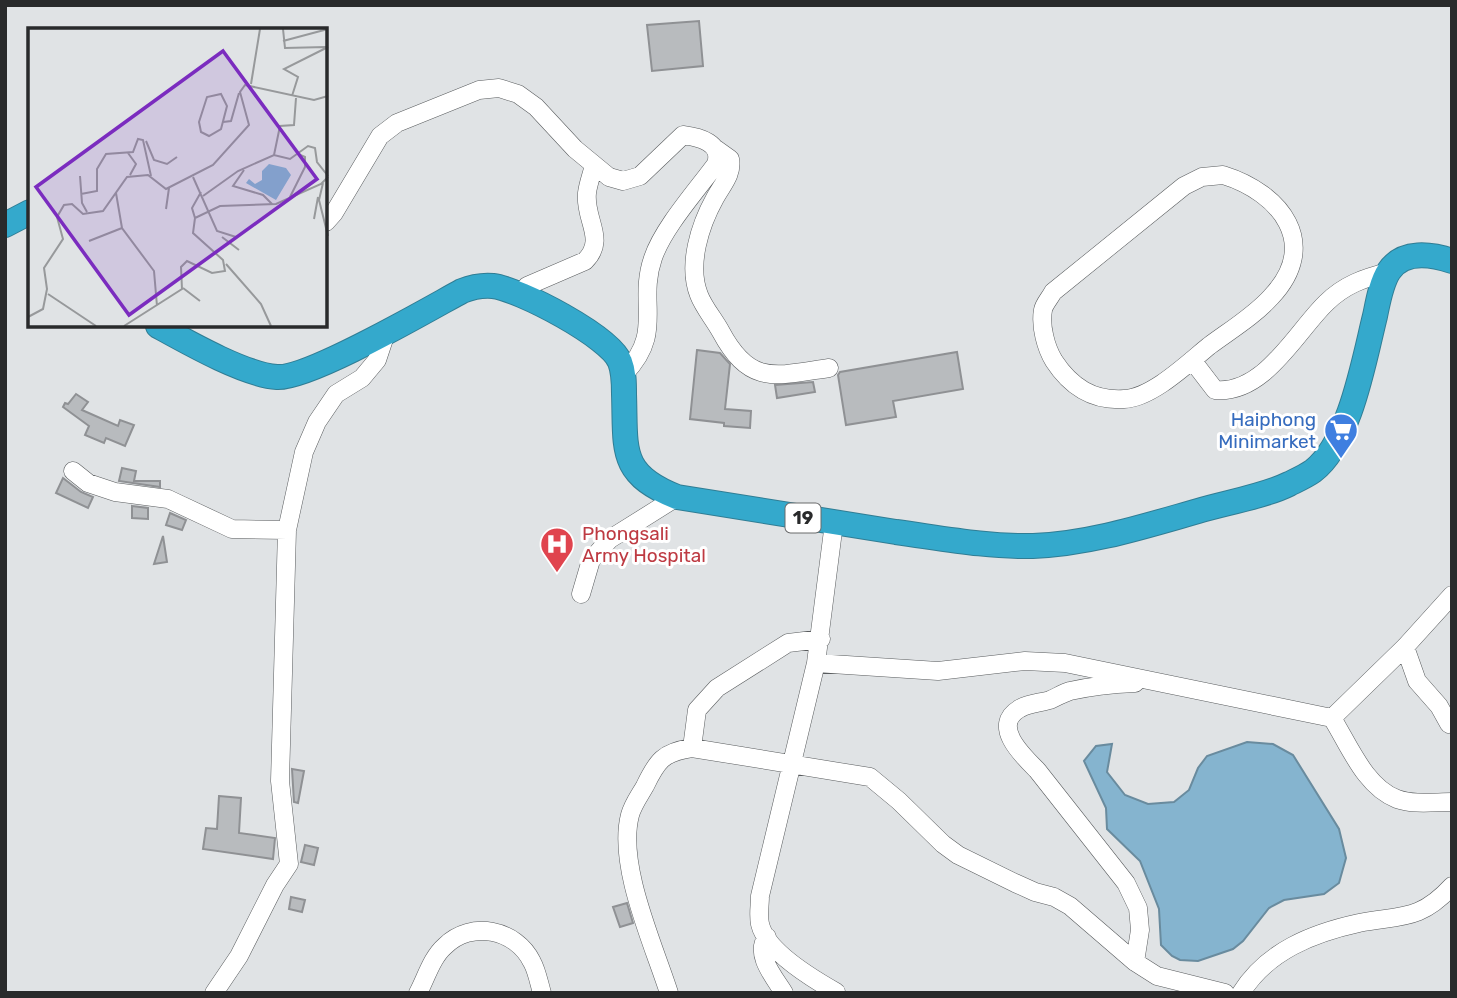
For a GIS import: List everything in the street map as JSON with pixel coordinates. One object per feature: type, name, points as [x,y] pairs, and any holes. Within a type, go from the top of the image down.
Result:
[{"type":"highway","points":[[5,225],[28,213]]},
{"type":"highway","points":[[1388,272],[1397,262],[1410,256],[1452,261]]},
{"type":"highway","name":"19","points":[[163,327],[254,372],[278,377],[290,376],[323,363],[471,288],[493,286],[522,296],[582,327],[608,345],[620,360],[624,374],[626,456],[638,474],[655,488],[677,497],[834,523],[978,544],[1033,546],[1086,540],[1285,486],[1312,472],[1324,460],[1335,442],[1358,386],[1388,272]]},
{"type":"street","points":[[327,221],[380,136],[397,123],[479,90],[499,88],[517,94],[536,107],[608,177],[624,181],[640,176],[683,135],[696,137],[708,141],[730,159],[732,166],[714,201],[694,262],[694,281],[700,298],[732,352],[750,369],[779,375],[829,368]]},
{"type":"street","points":[[624,374],[638,359],[644,347],[648,326],[648,278],[653,257],[661,240],[716,164],[719,157],[716,149]]},
{"type":"street","points":[[522,296],[527,286],[585,261],[596,246],[587,192],[594,165]]},
{"type":"street","points":[[1223,175],[1253,187],[1282,211],[1293,234],[1294,254],[1286,277],[1271,297],[1192,360],[1152,390],[1128,399],[1106,399],[1087,394],[1068,381],[1052,358],[1042,329],[1043,308],[1053,292],[1070,277],[1184,186],[1202,177],[1223,175]]},
{"type":"street","points":[[1192,360],[1215,390],[1238,388],[1279,359],[1340,290],[1360,278],[1388,272]]},
{"type":"street","points":[[214,993],[239,956],[275,885],[289,864],[280,781],[287,530],[304,452],[317,422],[335,394],[362,378],[377,360],[387,330]]},
{"type":"street","points":[[73,471],[88,482],[115,492],[168,499],[232,529],[287,530]]},
{"type":"street","points":[[581,594],[591,560],[610,539],[677,497]]},
{"type":"street","points":[[834,523],[817,663],[760,896],[760,925],[792,966],[836,992]]},
{"type":"street","points":[[1332,718],[1405,647],[1452,595]]},
{"type":"street","points":[[692,748],[697,710],[717,688],[788,643],[821,639]]},
{"type":"street","points":[[1405,647],[1417,681],[1439,705],[1449,724]]},
{"type":"street","points":[[817,663],[938,671],[1025,662],[1065,663],[1332,718],[1368,776],[1380,790],[1398,799],[1420,803],[1452,802]]},
{"type":"street","points":[[1065,663],[1067,692]]},
{"type":"street","points":[[1135,962],[1140,930],[1138,908],[1126,883],[1024,757],[1008,733],[1008,719],[1018,709],[1067,692],[1105,684],[1164,683]]},
{"type":"street","points":[[669,993],[636,893],[628,858],[628,836],[630,815],[653,769],[668,754],[692,748],[870,776],[951,849],[973,863],[1070,906],[1135,962],[1157,975],[1225,993]]},
{"type":"street","points":[[1241,993],[1260,967],[1286,949],[1319,934],[1360,923],[1406,917],[1428,908],[1452,886]]},
{"type":"street","points":[[418,993],[444,946],[458,935],[485,931],[508,936],[518,943],[532,961],[542,993]]},
{"type":"street","points":[[767,937],[761,944],[761,953],[784,993]]},
{"type":"water","points":[[1247,742],[1273,744],[1293,755],[1339,829],[1346,858],[1339,883],[1324,894],[1284,900],[1269,908],[1243,941],[1233,949],[1198,961],[1180,960],[1161,945],[1159,909],[1140,861],[1107,829],[1106,808],[1084,761],[1096,746],[1112,744],[1107,772],[1125,795],[1148,804],[1174,802],[1189,790],[1198,768],[1207,756]]},
{"type":"building","points":[[699,21],[703,66],[652,71],[647,25]]},
{"type":"building","points":[[697,350],[720,353],[730,364],[725,409],[751,411],[750,428],[690,419]]},
{"type":"building","points":[[957,352],[963,389],[893,401],[896,417],[846,425],[838,375],[840,372]]},
{"type":"building","points":[[813,382],[815,392],[777,398],[775,385]]},
{"type":"building","points":[[76,394],[88,402],[82,410],[118,426],[120,420],[134,425],[125,446],[106,438],[104,443],[85,435],[89,426],[63,407]]},
{"type":"building","points":[[122,468],[136,471],[134,481],[160,481],[160,487],[119,481]]},
{"type":"building","points":[[63,478],[81,492],[93,497],[88,508],[56,493]]},
{"type":"building","points":[[132,506],[148,508],[148,519],[132,518]]},
{"type":"building","points":[[170,513],[186,520],[182,530],[166,525]]},
{"type":"building","points":[[163,536],[167,562],[154,564]]},
{"type":"building","points":[[292,769],[304,771],[298,803],[294,802]]},
{"type":"building","points":[[219,796],[241,798],[239,833],[275,838],[273,859],[203,849],[206,828],[217,829]]},
{"type":"building","points":[[305,845],[318,848],[314,865],[301,862]]},
{"type":"building","points":[[291,897],[305,900],[302,912],[289,909]]},
{"type":"building","points":[[627,903],[633,923],[620,927],[613,907]]},
{"type":"place","name":"Haiphong Minimarket","points":[[1341,460]]},
{"type":"place","name":"Phongsali Army Hospital","points":[[557,574]]}]
